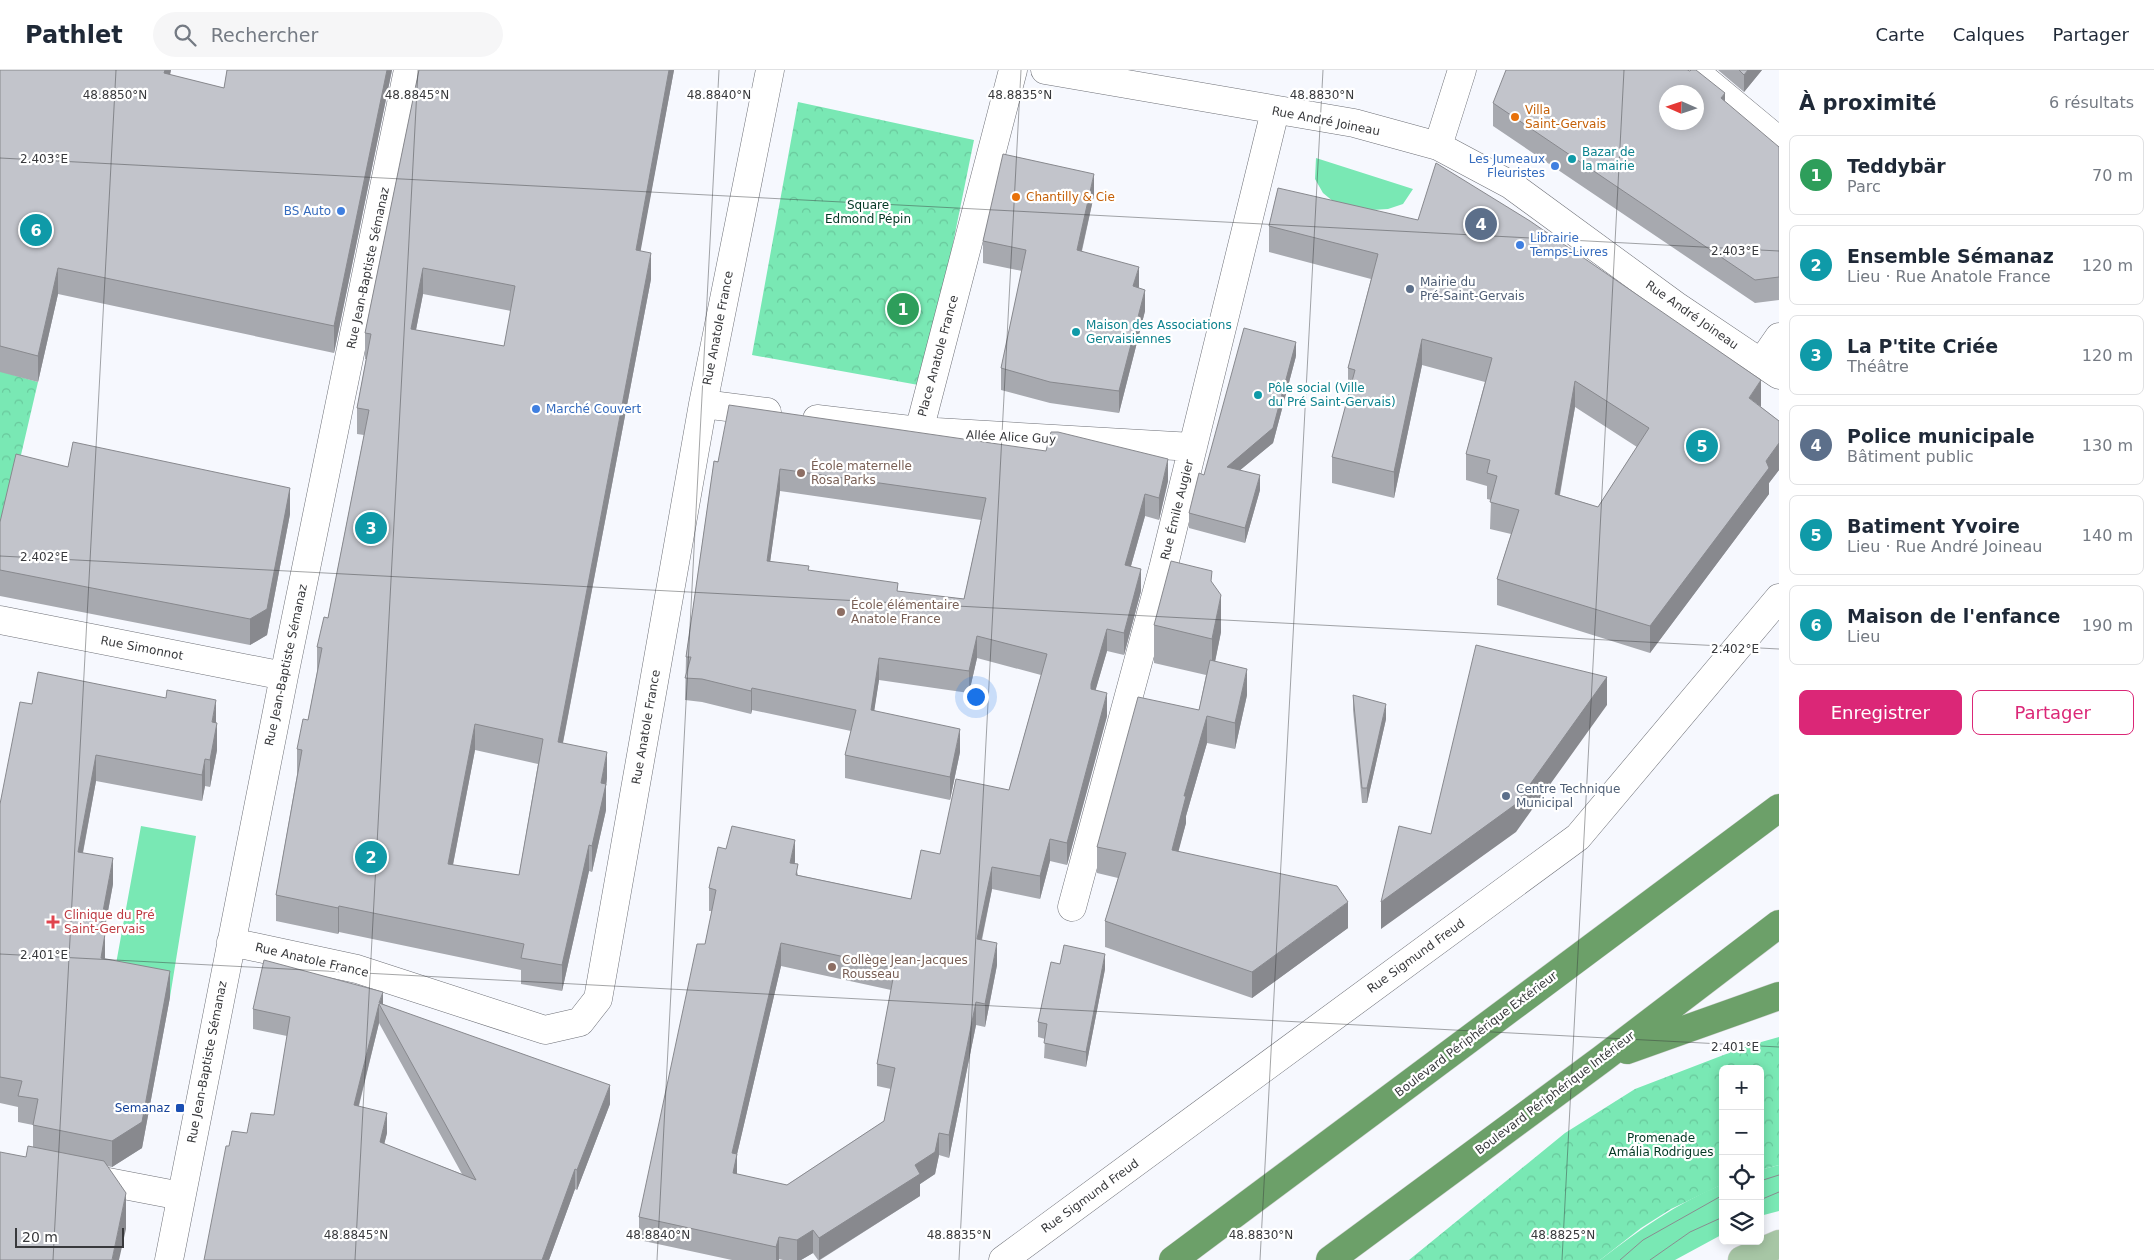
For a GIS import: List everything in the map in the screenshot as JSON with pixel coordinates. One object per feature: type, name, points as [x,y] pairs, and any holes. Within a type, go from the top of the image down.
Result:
[{"type":"highway","name":"Boulevard Périphérique Extérieur","points":[[1173,1260],[1779,808]]},
{"type":"highway","name":"Boulevard Périphérique Intérieur","points":[[1330,1260],[1602,1059],[1779,924]]},
{"type":"highway","points":[[1602,1059],[1779,996]]},
{"type":"main road","points":[[1742,1260],[1779,1244]]},
{"type":"street","name":"Rue Jean-Baptiste Sémanaz","points":[[169,1260],[284,676],[408,70]]},
{"type":"street","name":"Rue Anatole France","points":[[231,942],[357,970],[545,1030],[580,1022],[598,999],[703,404],[770,70]]},
{"type":"street","name":"Place Anatole France","points":[[703,404],[919,431],[1013,70]]},
{"type":"street","name":"Rue André Joineau","points":[[1045,70],[1354,124],[1438,146],[1511,185],[1675,305],[1770,369]]},
{"type":"street","points":[[1438,146],[1462,70]]},
{"type":"street","points":[[1691,70],[1779,141]]},
{"type":"street","name":"Rue Émile Augier","points":[[1072,908],[1163,569],[1275,111]]},
{"type":"street","points":[[1770,369],[1779,337]]},
{"type":"street","name":"Allée Alice Guy","points":[[919,431],[1192,447]]},
{"type":"street","name":"Rue Sigmund Freud","points":[[1003,1260],[1578,837],[1779,598]]},
{"type":"street","name":"Rue Simonnot","points":[[0,620],[284,676]]},
{"type":"street","points":[[58,1172],[181,1196]]},
{"type":"green space","name":"Square Edmond Pépin","points":[[798,102],[974,140],[924,386],[752,355]]},
{"type":"green space","points":[[1316,158],[1413,189],[1403,204],[1388,209],[1372,210],[1334,202],[1323,193],[1315,179]]},
{"type":"green space","points":[[0,371],[38,382],[0,545]]},
{"type":"green space","points":[[141,826],[196,836],[170,997],[112,986]]},
{"type":"green space","name":"Promenade Amália Rodrigues","points":[[1779,1037],[1779,1165],[1764,1169],[1764,1065],[1719,1065],[1719,1186],[1671,1209],[1641,1228],[1600,1260],[1409,1260],[1565,1133],[1635,1089],[1747,1046]]},
{"type":"green space","points":[[1779,1165],[1779,1211],[1764,1215],[1764,1200],[1764,1169]]},
{"type":"green space","points":[[1719,1186],[1719,1236],[1675,1260],[1600,1260],[1659,1218]]},
{"type":"building","points":[[0,70],[165,70],[164,73],[224,88],[227,70],[387,70],[334,326],[58,268],[38,356],[0,346]]},
{"type":"building","points":[[419,70],[669,70],[636,250],[651,253],[558,742],[607,752],[601,783],[606,784],[592,846],[589,845],[562,965],[521,958],[524,944],[276,895],[302,750],[297,749],[303,719],[308,720],[322,648],[317,647],[324,617],[328,618],[369,410],[357,408],[371,334],[365,333]],"holes":[[[423,268],[515,286],[504,346],[411,329]],[[475,724],[543,739],[519,875],[448,864]]]},
{"type":"building","points":[[1506,70],[1696,70],[1725,93],[1721,98],[1779,147],[1779,277],[1755,280],[1493,103]]},
{"type":"building","points":[[1739,70],[1748,70],[1744,75]]},
{"type":"building","points":[[1003,154],[1094,174],[1077,250],[1139,267],[1133,286],[1145,290],[1119,391],[1050,382],[1001,368],[1026,250],[983,241]]},
{"type":"building","points":[[1436,163],[1530,221],[1761,380],[1749,398],[1779,421],[1779,443],[1766,461],[1769,468],[1650,626],[1497,579],[1519,510],[1490,502],[1497,476],[1487,473],[1490,460],[1466,454],[1492,358],[1422,339],[1394,472],[1332,457],[1355,370],[1348,368],[1378,254],[1269,226],[1278,188],[1418,220]],"holes":[[[1575,381],[1649,428],[1598,507],[1555,494]]]},
{"type":"building","points":[[1244,328],[1296,342],[1273,428],[1227,467],[1260,475],[1245,528],[1189,513],[1199,473],[1204,475]]},
{"type":"building","points":[[729,405],[1046,451],[1051,432],[1058,432],[1168,459],[1159,498],[1145,494],[1125,565],[1141,569],[1124,633],[1107,629],[1091,684],[1091,689],[1107,693],[1067,843],[1050,839],[1040,876],[992,867],[977,939],[997,943],[985,1004],[976,1002],[949,1135],[939,1133],[935,1152],[915,1165],[920,1174],[819,1238],[813,1230],[797,1240],[779,1237],[776,1247],[639,1217],[697,944],[705,944],[716,890],[709,888],[718,847],[726,849],[732,826],[795,840],[790,863],[798,864],[796,875],[911,899],[921,850],[940,854],[956,779],[1009,790],[1047,654],[977,636],[969,671],[879,658],[871,710],[960,729],[950,777],[845,755],[856,710],[752,688],[751,691],[702,679],[685,678],[691,657],[686,657],[714,461],[718,462]],"holes":[[[780,469],[986,498],[964,599],[897,591],[898,583],[808,570],[809,566],[767,561]],[[781,943],[895,968],[877,1064],[895,1068],[884,1121],[787,1185],[733,1173],[737,1154],[732,1153]]]},
{"type":"building","points":[[73,442],[290,488],[267,609],[250,619],[0,570],[0,522],[16,454],[68,467]]},
{"type":"building","points":[[1171,561],[1212,571],[1211,581],[1221,595],[1212,639],[1154,625]]},
{"type":"building","name":"Centre Technique Municipal","points":[[1476,645],[1607,677],[1516,804],[1381,902],[1399,826],[1431,834]]},
{"type":"building","points":[[1210,660],[1247,669],[1235,723],[1207,716],[1184,796],[1186,796],[1172,850],[1337,886],[1348,902],[1252,972],[1105,921],[1126,853],[1097,847],[1138,697],[1199,710]]},
{"type":"building","name":"Clinique du Pré Saint-Gervais","points":[[38,672],[166,698],[167,690],[216,700],[212,722],[217,723],[210,760],[205,759],[202,775],[96,755],[78,852],[113,858],[99,933],[105,934],[101,958],[170,971],[142,1122],[112,1141],[33,1125],[38,1099],[18,1096],[22,1081],[0,1077],[0,804],[20,702],[32,704]]},
{"type":"building","points":[[1353,695],[1386,704],[1367,788],[1362,788]]},
{"type":"building","points":[[1064,945],[1105,954],[1086,1052],[1044,1043],[1047,1024],[1038,1022],[1051,962],[1060,964]]},
{"type":"building","points":[[264,960],[383,992],[379,1003],[610,1085],[577,1170],[575,1169],[542,1260],[204,1260],[226,1146],[229,1146],[232,1131],[247,1133],[251,1113],[274,1115],[290,1017],[253,1009]],"holes":[[[379,1004],[476,1180],[380,1142],[387,1113],[354,1105]]]},
{"type":"building","points":[[28,1146],[104,1161],[126,1193],[112,1260],[0,1260],[0,1152],[26,1157]]},
{"type":"tram line","points":[[1764,1180],[1779,1175]]},
{"type":"tram line","points":[[1764,1198],[1779,1192]]},
{"type":"tram line","points":[[1620,1260],[1643,1240],[1719,1197]]},
{"type":"tram line","points":[[1650,1260],[1690,1232],[1719,1219]]},
{"type":"place","name":"Villa Saint-Gervais","points":[[1515,117]]},
{"type":"place","name":"Bazar de la mairie","points":[[1572,159]]},
{"type":"place","name":"Les Jumeaux Fleuristes","points":[[1555,166]]},
{"type":"place","name":"Chantilly & Cie","points":[[1016,197]]},
{"type":"place","name":"BS Auto","points":[[341,211]]},
{"type":"place","name":"Police municipale","points":[[1481,224]]},
{"type":"place","name":"Maison de l'enfance","points":[[36,230]]},
{"type":"place","name":"Librairie Temps-Livres","points":[[1520,245]]},
{"type":"place","name":"Mairie du Pré-Saint-Gervais","points":[[1410,289]]},
{"type":"place","name":"Teddybär","points":[[903,309]]},
{"type":"place","name":"Maison des Associations Gervaisiennes","points":[[1076,332]]},
{"type":"place","name":"Pôle social (Ville du Pré Saint-Gervais)","points":[[1258,395]]},
{"type":"place","name":"Marché Couvert","points":[[536,409]]},
{"type":"place","name":"Batiment Yvoire","points":[[1702,446]]},
{"type":"place","name":"École maternelle Rosa Parks","points":[[801,473]]},
{"type":"place","name":"La P'tite Criée","points":[[371,528]]},
{"type":"place","name":"École élémentaire Anatole France","points":[[841,612]]},
{"type":"place","name":"Centre Technique Municipal","points":[[1506,796]]},
{"type":"place","name":"Ensemble Sémanaz","points":[[371,857]]},
{"type":"place","name":"Clinique du Pré Saint-Gervais","points":[[53,922]]},
{"type":"place","name":"Collège Jean-Jacques Rousseau","points":[[832,967]]},
{"type":"place","name":"Semanaz","points":[[180,1108]]}]
